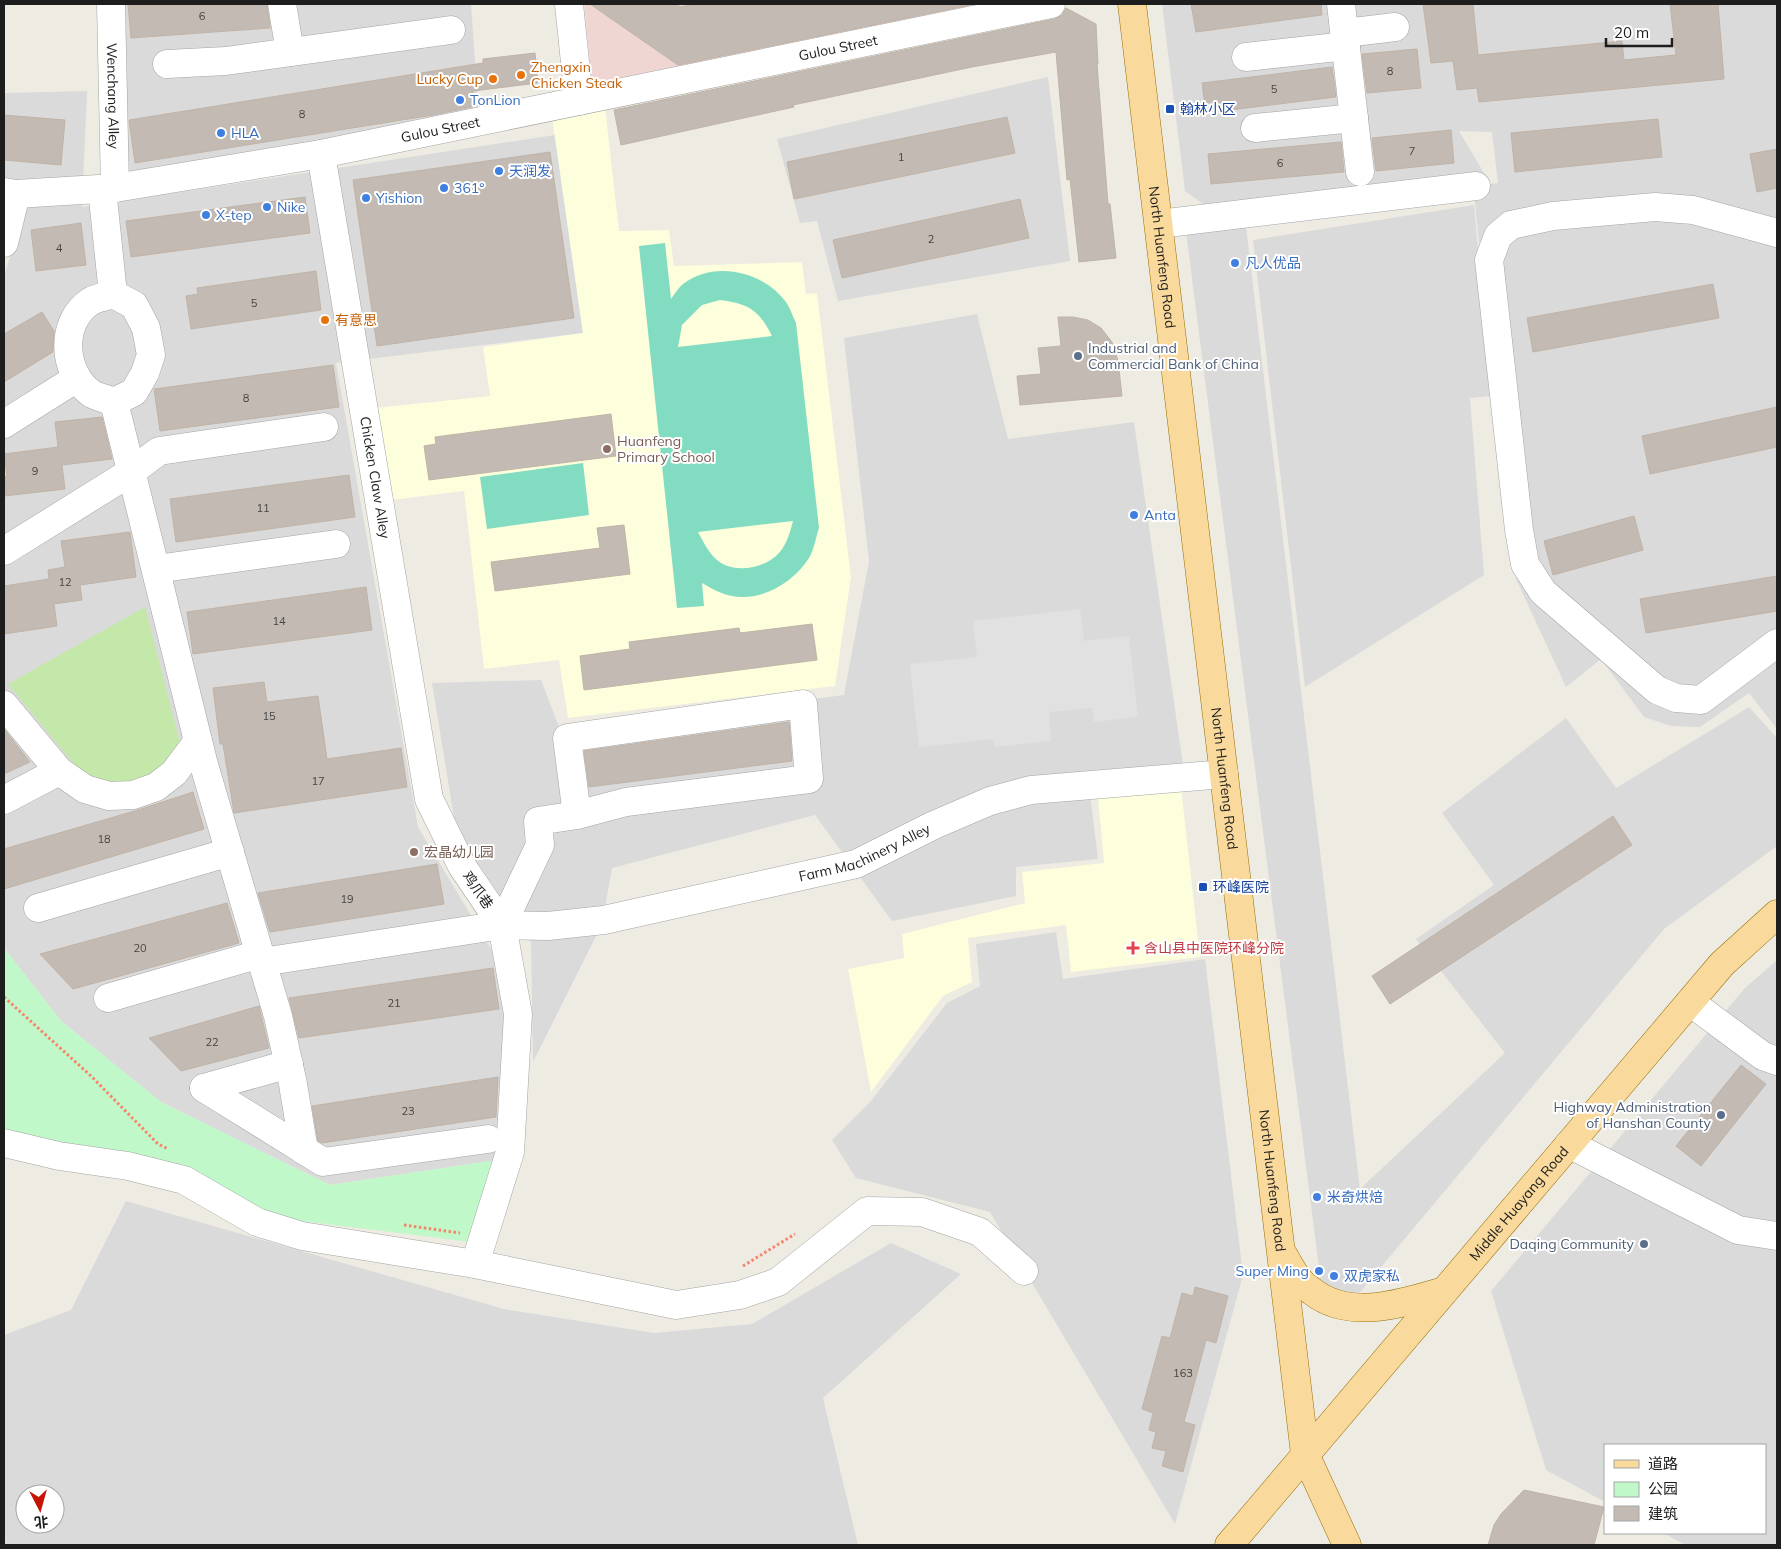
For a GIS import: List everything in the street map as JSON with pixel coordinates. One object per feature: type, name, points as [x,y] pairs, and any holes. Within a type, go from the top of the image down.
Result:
[{"type":"main road","name":"North Huanfeng Road","points":[[1132,4],[1305,1454],[1347,1545]]},
{"type":"main road","name":"Middle Huayang Road","points":[[1229,1545],[1722,964],[1777,914]]},
{"type":"main road","points":[[1281,1252],[1301,1283],[1322,1299],[1339,1305],[1364,1307],[1396,1305],[1444,1291]]},
{"type":"street","name":"Wenchang Alley","points":[[111,4],[108,189],[113,294]]},
{"type":"street","points":[[282,4],[290,52]]},
{"type":"street","points":[[569,4],[579,101]]},
{"type":"street","name":"Gulou Street","points":[[10,193],[108,189],[322,154],[1051,4]]},
{"type":"street","points":[[1341,4],[1360,172]]},
{"type":"street","points":[[1246,57],[1345,39],[1395,27]]},
{"type":"street","points":[[167,64],[226,61],[451,30]]},
{"type":"street","points":[[1255,128],[1354,118]]},
{"type":"street","name":"Chicken Claw Alley","points":[[322,154],[429,800],[462,866],[502,925]]},
{"type":"street","points":[[1159,224],[1476,186]]},
{"type":"street","points":[[4,243],[10,193]]},
{"type":"street","points":[[1777,233],[1684,209],[1655,207],[1553,216],[1510,225],[1498,236],[1490,260],[1519,530],[1525,564],[1543,592],[1658,690],[1676,698],[1701,700],[1777,643]]},
{"type":"street","points":[[113,294],[134,305],[146,328],[151,355],[145,373],[134,392],[114,402],[93,394],[77,378],[69,362],[68,339],[76,316],[92,301],[113,294]]},
{"type":"street","points":[[4,424],[77,378]]},
{"type":"street","points":[[114,402],[198,740],[278,1016],[289,1064],[304,1150]]},
{"type":"street","points":[[4,552],[131,472],[159,451],[324,428]]},
{"type":"street","points":[[156,569],[336,544]]},
{"type":"street","points":[[475,1264],[510,1152],[518,1014],[502,925],[540,845],[538,821],[577,815],[626,802],[809,779],[803,704],[567,738],[577,815]]},
{"type":"street","points":[[4,705],[59,772],[85,789],[109,796],[132,795],[156,786],[174,773],[198,740]]},
{"type":"street","points":[[4,800],[59,772]]},
{"type":"street","name":"Farm Machinery Alley","points":[[108,998],[261,958],[502,925],[548,926],[604,920],[856,864],[934,825],[990,801],[1031,790],[1224,774]]},
{"type":"street","points":[[38,908],[230,852]]},
{"type":"street","points":[[1690,1002],[1763,1056],[1777,1061]]},
{"type":"street","points":[[289,1064],[204,1088],[323,1162],[488,1139]]},
{"type":"street","points":[[4,1143],[59,1156],[128,1166],[184,1180],[257,1222],[302,1236],[475,1264],[676,1305],[740,1295],[778,1282],[867,1211],[922,1212],[980,1232],[1024,1271]]},
{"type":"street","points":[[1569,1144],[1738,1230],[1777,1236]]},
{"type":"path","points":[[4,997],[91,1076],[158,1144],[176,1153]]},
{"type":"path","points":[[397,1224],[484,1236]]},
{"type":"path","points":[[739,1268],[799,1232]]},
{"type":"shaded area","points":[[123,4],[471,4],[479,117],[129,177]]},
{"type":"shaded area","points":[[584,4],[1014,4],[593,92]]},
{"type":"shaded area","points":[[1162,4],[1777,4],[1777,729],[1749,693],[1700,727],[1671,726],[1644,717],[1601,659],[1566,687],[1516,579],[1473,186],[1498,183],[1492,132],[1459,131],[1487,178],[1207,207],[1185,191]]},
{"type":"shaded area","points":[[1048,77],[1070,261],[838,301],[817,221],[800,223],[777,139]]},
{"type":"shaded area","points":[[87,91],[82,207],[555,135],[583,333],[336,363],[418,827],[497,959],[505,1021],[503,1159],[330,1185],[161,1102],[61,1021],[4,948],[4,276],[12,251],[4,250],[4,93]]},
{"type":"shaded area","name":"Huanfeng Primary School","points":[[605,107],[619,231],[669,230],[674,266],[802,262],[806,294],[817,293],[851,577],[835,686],[568,718],[559,660],[484,669],[464,491],[384,501],[375,408],[490,396],[483,347],[583,333],[552,117]]},
{"type":"shaded area","points":[[1474,205],[1491,396],[1470,398],[1484,575],[1305,687],[1253,240]]},
{"type":"shaded area","points":[[1246,226],[1360,1189],[1505,1053],[1416,939],[1494,885],[1442,813],[1566,718],[1616,788],[1749,707],[1777,738],[1777,846],[1664,929],[1351,1303],[1321,1283],[1186,232]]},
{"type":"shaded area","points":[[977,314],[1008,439],[1134,422],[1183,765],[1088,777],[1098,859],[1016,867],[1016,896],[892,921],[815,815],[612,868],[602,924],[533,1062],[531,942],[456,830],[432,683],[541,680],[561,732],[844,695],[869,561],[844,338]]},
{"type":"shaded area","points":[[1080,609],[1084,641],[1129,636],[1138,717],[1094,722],[1092,708],[1049,712],[1051,741],[995,747],[993,739],[919,747],[910,664],[977,657],[973,621]]},
{"type":"shaded area","name":"含山县中医院环峰分院","points":[[1181,787],[1200,957],[1071,972],[1066,925],[968,938],[972,982],[943,996],[871,1092],[848,969],[904,958],[902,934],[1025,903],[1022,872],[1104,863],[1098,797]]},
{"type":"shaded area","points":[[1056,932],[1063,979],[1205,959],[1243,1275],[1175,1524],[990,1212],[856,1178],[832,1140],[871,1101],[947,1003],[980,986],[976,944]]},
{"type":"shaded area","points":[[1777,960],[1777,1545],[1686,1545],[1665,1534],[1766,1534],[1766,1444],[1604,1444],[1604,1501],[1546,1470],[1491,1291],[1744,989]]},
{"type":"shaded area","points":[[126,1201],[504,1309],[654,1333],[752,1324],[891,1243],[961,1274],[823,1398],[858,1545],[7,1545],[4,1542],[4,1335],[71,1310]]},
{"type":"green space","points":[[665,243],[671,299],[683,284],[695,277],[709,272],[738,272],[765,283],[776,291],[786,302],[796,323],[819,528],[809,558],[792,577],[770,591],[745,597],[732,596],[702,583],[704,606],[677,608],[639,246]],"holes":[[[720,300],[746,306],[752,310],[762,320],[772,336],[678,347],[682,325],[702,305]],[[793,521],[787,540],[776,556],[764,564],[750,568],[735,568],[721,563],[710,553],[698,532]]]},
{"type":"green space","points":[[583,463],[589,515],[487,529],[480,477]]},
{"type":"green space","points":[[145,607],[180,743],[168,761],[151,777],[129,784],[105,784],[83,775],[8,684]]},
{"type":"green space","points":[[4,948],[61,1021],[161,1102],[330,1185],[503,1159],[471,1242],[278,1218],[4,1132]]},
{"type":"building","points":[[128,4],[267,4],[270,28],[131,38]]},
{"type":"building","points":[[590,4],[676,4],[680,7],[696,4],[975,4],[678,65]]},
{"type":"building","points":[[1191,4],[1321,4],[1322,15],[1196,32]]},
{"type":"building","points":[[1423,4],[1473,4],[1478,55],[1622,41],[1624,60],[1676,55],[1670,4],[1718,4],[1724,79],[1479,102],[1477,88],[1457,90],[1453,61],[1431,63]]},
{"type":"building","points":[[1066,8],[1096,24],[1097,64],[1108,204],[1110,204],[1116,258],[1079,262],[1070,179],[1067,180],[1056,52],[972,67],[793,105],[794,107],[621,145],[614,110],[1054,19],[1062,15]]},
{"type":"building","points":[[1417,49],[1421,88],[1367,93],[1362,54]]},
{"type":"building","points":[[535,53],[538,83],[473,91],[476,106],[433,115],[135,163],[129,120],[483,63],[483,59]]},
{"type":"building","points":[[1332,67],[1336,97],[1206,113],[1202,83]]},
{"type":"building","points":[[4,115],[65,120],[61,165],[4,160]]},
{"type":"building","points":[[1007,117],[1015,153],[794,199],[787,162]]},
{"type":"building","points":[[1658,119],[1662,157],[1515,172],[1511,133]]},
{"type":"building","points":[[1451,130],[1454,163],[1376,171],[1372,138]]},
{"type":"building","points":[[1341,142],[1344,172],[1211,184],[1208,154]]},
{"type":"building","points":[[1777,149],[1777,188],[1757,192],[1750,154]]},
{"type":"building","points":[[550,152],[574,318],[377,346],[353,180]]},
{"type":"building","points":[[305,197],[310,233],[131,257],[126,221]]},
{"type":"building","points":[[1020,199],[1029,238],[842,278],[833,240]]},
{"type":"building","points":[[81,223],[86,265],[36,271],[31,230]]},
{"type":"building","points":[[316,271],[321,310],[191,329],[186,296],[198,294],[197,288]]},
{"type":"building","points":[[1713,284],[1719,318],[1533,352],[1527,318]]},
{"type":"building","points":[[42,312],[54,331],[53,352],[4,382],[4,334]]},
{"type":"building","name":"Industrial and Commercial Bank of China","points":[[1058,317],[1088,320],[1101,328],[1112,342],[1118,361],[1122,396],[1020,405],[1017,376],[1041,374],[1038,348],[1061,346]]},
{"type":"building","points":[[333,365],[339,407],[160,431],[154,389]]},
{"type":"building","points":[[1777,407],[1777,447],[1650,474],[1642,436]]},
{"type":"building","points":[[611,414],[616,456],[429,480],[424,446],[436,444],[435,437]]},
{"type":"building","points":[[102,417],[112,459],[62,465],[65,489],[4,496],[4,477],[7,476],[4,454],[58,447],[55,422]]},
{"type":"building","points":[[349,475],[355,517],[176,542],[170,499]]},
{"type":"building","points":[[1634,516],[1643,550],[1553,575],[1544,541]]},
{"type":"building","points":[[624,525],[630,574],[495,591],[491,562],[600,548],[597,528]]},
{"type":"building","points":[[130,532],[136,577],[80,585],[82,600],[54,604],[57,626],[4,634],[4,586],[49,579],[48,570],[65,567],[61,541]]},
{"type":"building","points":[[1777,576],[1777,611],[1646,633],[1640,599]]},
{"type":"building","points":[[366,587],[372,630],[193,654],[187,612]]},
{"type":"building","points":[[812,624],[817,660],[584,690],[580,656],[630,649],[629,642],[739,628],[740,633]]},
{"type":"building","points":[[264,682],[267,702],[318,696],[327,759],[401,748],[407,787],[234,813],[223,744],[220,744],[213,688]]},
{"type":"building","points":[[789,722],[792,761],[589,787],[584,751]]},
{"type":"building","points":[[4,729],[30,762],[4,774]]},
{"type":"building","points":[[193,792],[204,829],[4,889],[4,849]]},
{"type":"building","points":[[1613,816],[1632,845],[1390,1004],[1372,976]]},
{"type":"building","points":[[437,864],[444,904],[270,932],[258,893]]},
{"type":"building","points":[[227,903],[239,943],[73,989],[40,954]]},
{"type":"building","points":[[493,968],[499,1009],[299,1038],[289,998]]},
{"type":"building","points":[[259,1006],[269,1048],[181,1071],[149,1038]]},
{"type":"building","name":"Highway Administration of Hanshan County","points":[[1741,1065],[1766,1084],[1701,1166],[1676,1146]]},
{"type":"building","points":[[498,1077],[496,1117],[322,1143],[318,1141],[312,1106]]},
{"type":"building","points":[[1195,1287],[1228,1296],[1216,1343],[1206,1340],[1184,1422],[1195,1425],[1183,1472],[1162,1466],[1166,1451],[1152,1448],[1156,1432],[1149,1430],[1153,1413],[1142,1409],[1162,1336],[1170,1338],[1182,1293],[1193,1296]]},
{"type":"building","points":[[1524,1490],[1604,1507],[1594,1545],[1488,1545],[1494,1525],[1501,1514]]},
{"type":"place","name":"Zhengxin Chicken Steak","points":[[521,75]]},
{"type":"place","name":"Lucky Cup","points":[[493,79]]},
{"type":"place","name":"TonLion","points":[[460,100]]},
{"type":"place","name":"翰林小区","points":[[1170,109]]},
{"type":"place","name":"HLA","points":[[221,133]]},
{"type":"place","name":"天润发","points":[[499,171]]},
{"type":"place","name":"361°","points":[[444,188]]},
{"type":"place","name":"Yishion","points":[[366,198]]},
{"type":"place","name":"Nike","points":[[267,207]]},
{"type":"place","name":"X-tep","points":[[206,215]]},
{"type":"place","name":"凡人优品","points":[[1235,263]]},
{"type":"place","name":"有意思","points":[[325,320]]},
{"type":"place","name":"Industrial and Commercial Bank of China","points":[[1078,356]]},
{"type":"place","name":"Huanfeng Primary School","points":[[607,449]]},
{"type":"place","name":"Anta","points":[[1134,515]]},
{"type":"place","name":"宏晶幼儿园","points":[[414,852]]},
{"type":"place","name":"环峰医院","points":[[1203,887]]},
{"type":"place","name":"含山县中医院环峰分院","points":[[1133,948]]},
{"type":"place","name":"Highway Administration of Hanshan County","points":[[1721,1115]]},
{"type":"place","name":"米奇烘焙","points":[[1317,1197]]},
{"type":"place","name":"Daqing Community","points":[[1644,1244]]},
{"type":"place","name":"Super Ming","points":[[1319,1271]]},
{"type":"place","name":"双虎家私","points":[[1334,1276]]}]
